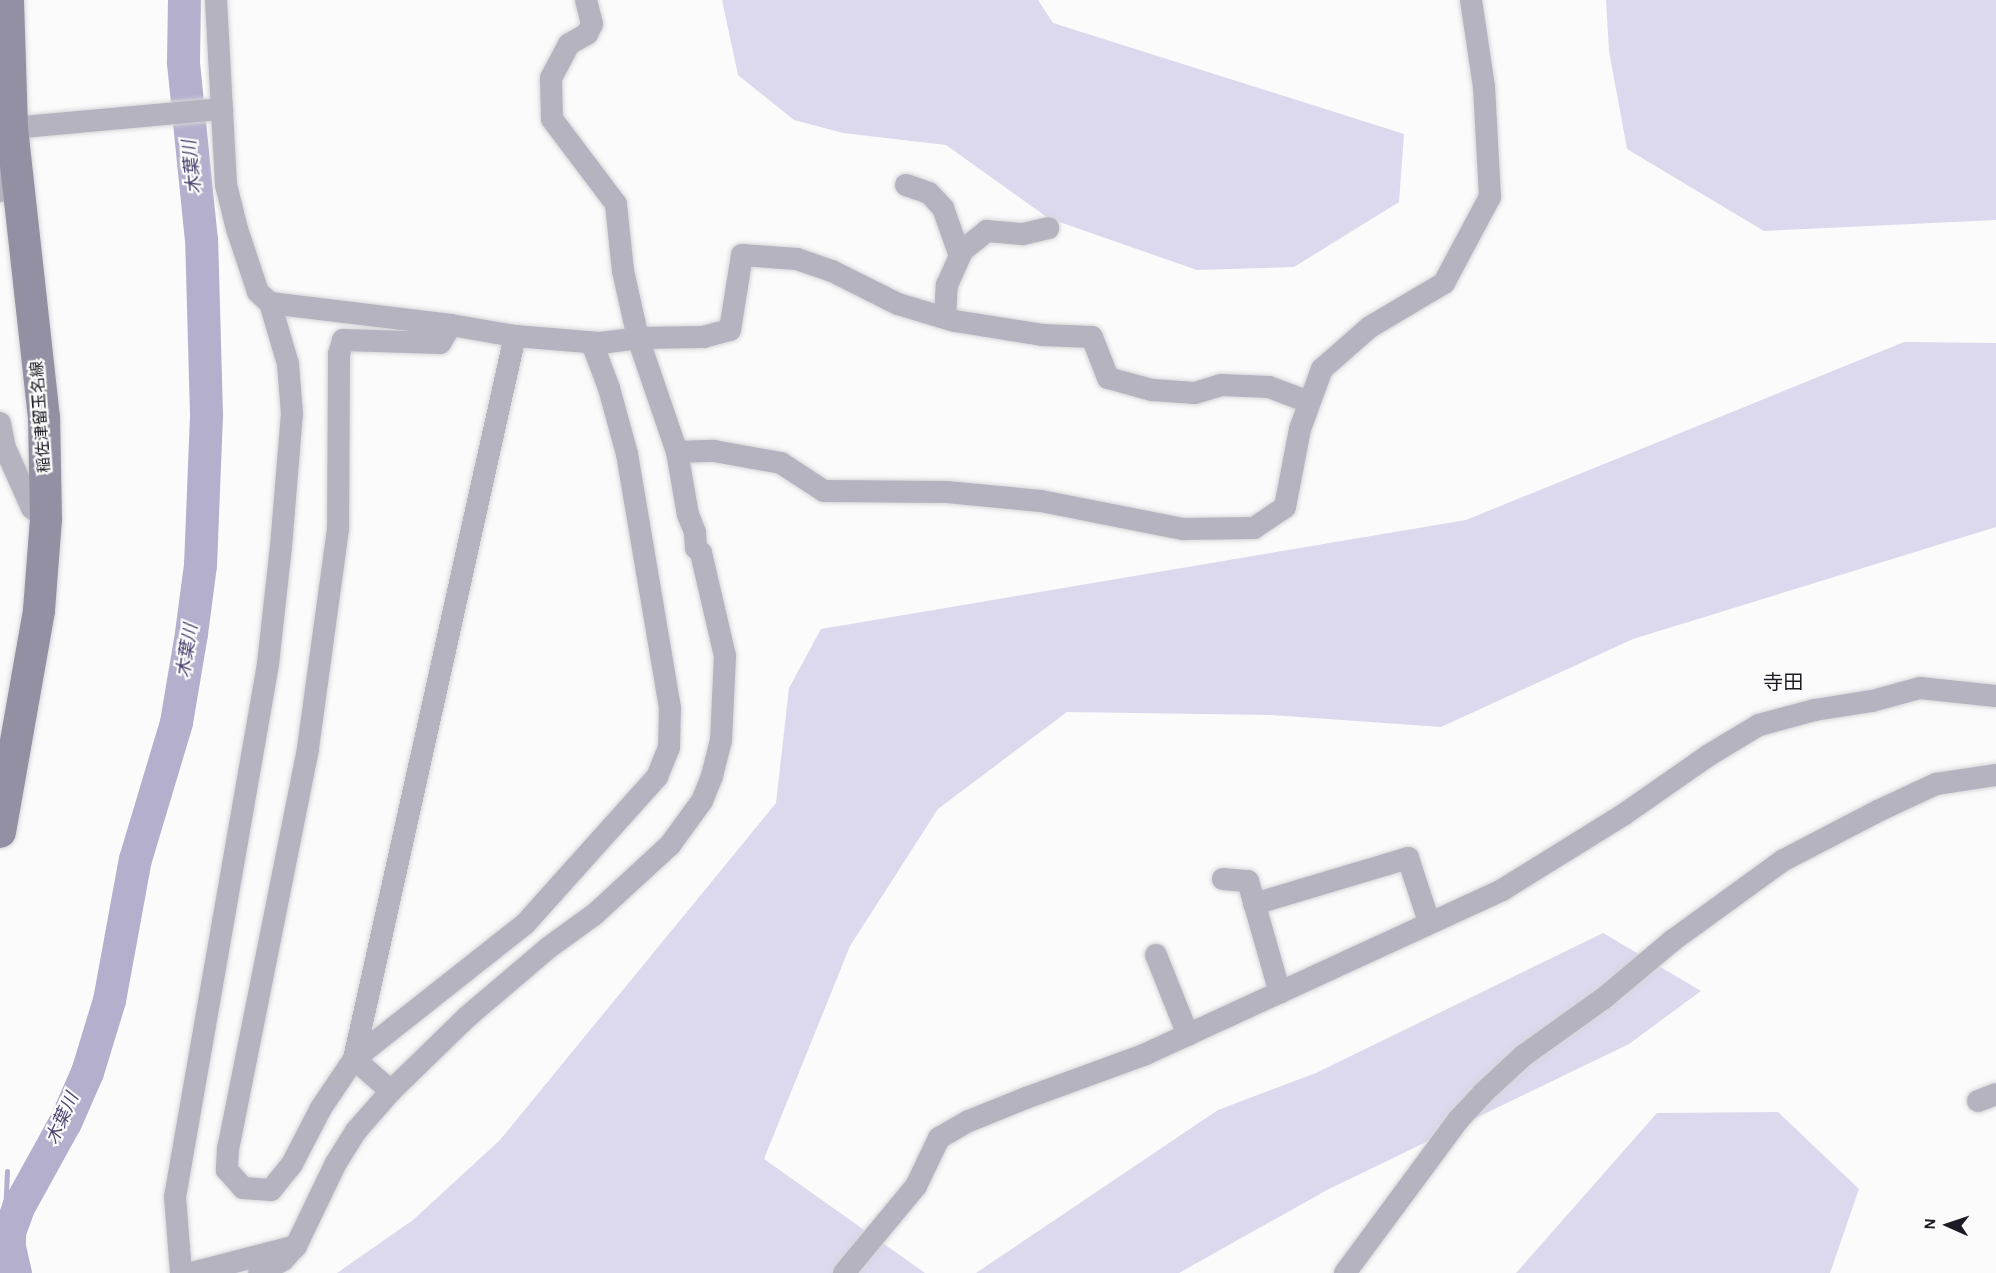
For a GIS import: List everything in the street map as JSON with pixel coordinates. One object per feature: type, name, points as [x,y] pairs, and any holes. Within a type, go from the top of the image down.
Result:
[{"type":"main road","name":"稲佐津留玉名線","points":[[0,832],[39,610],[46,519],[44,418],[8,0]]},
{"type":"street","points":[[181,1273],[175,1197],[268,664],[292,414],[288,363],[270,303],[258,292],[237,230],[226,185],[216,109],[216,0]]},
{"type":"street","points":[[259,1273],[283,1260],[296,1246],[336,1163],[356,1131],[391,1091],[467,1017],[548,948],[596,914],[670,845],[702,801],[721,741],[725,656],[701,553],[696,548],[695,532],[688,515],[677,452],[638,338],[623,271],[616,204],[552,119],[551,78],[570,44],[587,34],[592,24],[586,0]]},
{"type":"street","points":[[677,452],[714,451],[781,464],[824,491],[947,492],[1041,501],[1183,529],[1254,528],[1285,507],[1300,429],[1322,369],[1370,327],[1444,283],[1490,197],[1485,87],[1471,0]]},
{"type":"street","points":[[0,191],[21,130],[216,109]]},
{"type":"street","points":[[906,185],[929,193],[943,208],[960,256]]},
{"type":"street","points":[[945,318],[947,285],[962,251],[987,231],[1023,234],[1048,228]]},
{"type":"street","points":[[270,303],[452,325],[515,336],[592,343],[638,338],[703,337],[730,330],[742,255],[797,259],[832,271],[898,304],[945,318],[1042,335],[1092,337],[1108,378],[1152,390],[1195,393],[1221,385],[1269,387],[1310,402]]},
{"type":"street","points":[[452,325],[440,343],[343,340],[339,354],[338,530],[308,749],[228,1149],[227,1170],[243,1188],[271,1190],[291,1164],[321,1108],[354,1059],[525,924],[657,777],[669,748],[670,708],[636,499],[627,454],[609,388],[592,343]]},
{"type":"street","points":[[354,1059],[515,336]]},
{"type":"street","points":[[0,423],[4,448],[32,508],[46,519]]},
{"type":"street","points":[[844,1273],[916,1186],[939,1138],[1007,1106],[1146,1054],[1502,890],[1623,815],[1709,754],[1759,725],[1815,710],[1872,701],[1920,688],[1996,696]]},
{"type":"street","points":[[1345,1273],[1459,1119],[1483,1093],[1523,1056],[1604,998],[1672,941],[1782,861],[1878,811],[1936,784],[1996,775]]},
{"type":"street","points":[[1254,904],[1408,858],[1429,922]]},
{"type":"street","points":[[1223,879],[1248,881],[1280,993]]},
{"type":"street","points":[[1156,955],[1188,1035]]},
{"type":"street","points":[[354,1059],[391,1091]]},
{"type":"street","points":[[192,1273],[296,1246]]},
{"type":"shaded area","points":[[722,0],[1038,0],[1053,23],[1404,134],[1399,202],[1294,267],[1197,270],[1048,218],[946,145],[843,133],[794,120],[738,75]]},
{"type":"shaded area","points":[[1606,0],[1996,0],[1996,220],[1764,231],[1627,149],[1609,51]]},
{"type":"shaded area","points":[[1904,342],[1996,343],[1996,527],[1633,639],[1441,727],[1271,715],[1067,712],[938,809],[850,946],[764,1159],[925,1273],[337,1273],[413,1220],[500,1140],[776,803],[789,688],[821,629],[1466,520]]},
{"type":"shaded area","points":[[1603,933],[1701,991],[1629,1044],[1327,1190],[1179,1273],[976,1273],[1218,1110],[1316,1073]]},
{"type":"shaded area","points":[[1778,1112],[1859,1189],[1830,1273],[1516,1273],[1657,1113]]},
{"type":"waterway","name":"木葉川","points":[[15,1273],[9,1248],[9,1232],[18,1207],[65,1122],[87,1072],[109,1000],[135,859],[176,722],[191,633],[200,565],[206,414],[201,240],[183,62],[184,0]]},
{"type":"waterway","points":[[7,1171],[5,1215],[9,1248]]},
{"type":"district","name":"寺田","points":[[1783,683]]}]
